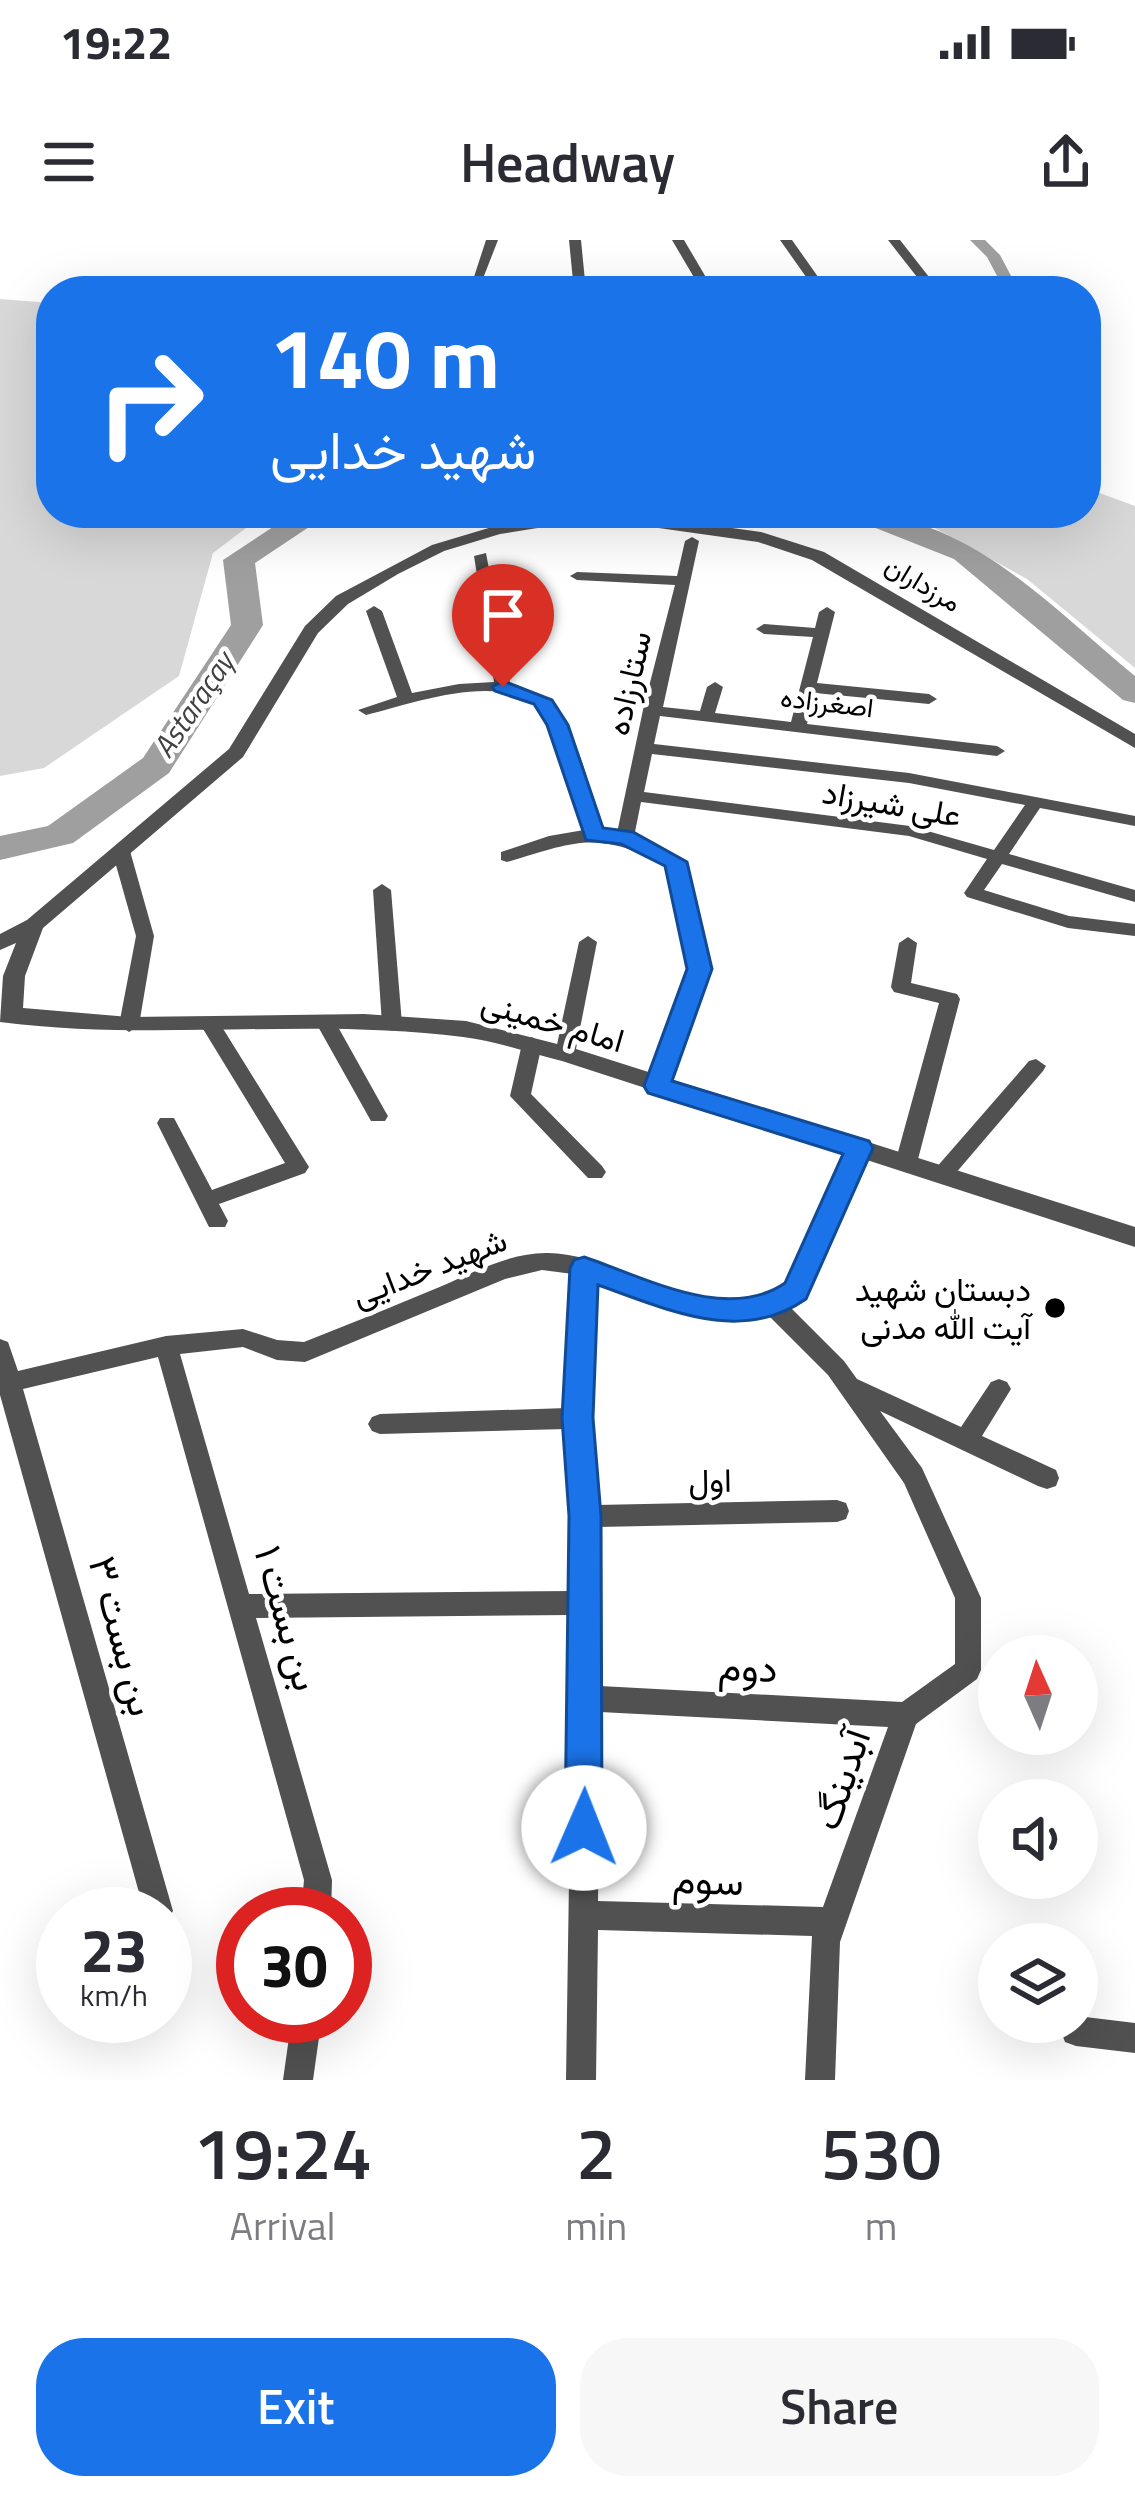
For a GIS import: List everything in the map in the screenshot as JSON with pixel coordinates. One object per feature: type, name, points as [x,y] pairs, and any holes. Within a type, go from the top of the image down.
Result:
[{"type":"street","points":[[478,276],[491,240]]},
{"type":"street","points":[[574,240],[578,276]]},
{"type":"street","points":[[678,240],[699,276]]},
{"type":"street","points":[[786,240],[811,276]]},
{"type":"street","points":[[894,240],[922,276]]},
{"type":"street","name":"مرزداران","points":[[0,943],[34,925],[236,753],[311,630],[342,600],[438,548],[510,528]]},
{"type":"street","name":"مرزداران","points":[[710,528],[761,537],[818,556],[1135,742]]},
{"type":"street","name":"ستارزاده","points":[[625,837],[692,542]]},
{"type":"street","points":[[482,556],[503,687]]},
{"type":"street","points":[[577,576],[685,581]]},
{"type":"street","points":[[374,610],[406,699]]},
{"type":"street","points":[[798,727],[827,612]]},
{"type":"street","points":[[764,629],[823,634]]},
{"type":"street","points":[[366,710],[442,690],[503,687],[541,700],[558,725],[594,835]]},
{"type":"street","points":[[706,716],[715,687]]},
{"type":"street","points":[[807,687],[928,699]]},
{"type":"street","name":"اصغرزاده","points":[[651,710],[997,751]]},
{"type":"street","points":[[909,778],[922,742]]},
{"type":"street","points":[[644,748],[909,778],[1135,821]]},
{"type":"street","name":"علی شیرزاد","points":[[634,796],[910,831],[1135,896]]},
{"type":"street","points":[[1036,802],[973,892],[1068,922],[1135,930]]},
{"type":"street","points":[[507,856],[572,833],[625,837],[676,862],[699,969],[657,1086]]},
{"type":"street","points":[[121,851],[145,936],[129,1025]]},
{"type":"street","points":[[382,890],[392,1024]]},
{"type":"street","name":"مرزداران","points":[[6,1015],[14,976],[34,925]]},
{"type":"street","points":[[566,1054],[588,942]]},
{"type":"street","points":[[906,1163],[950,999],[901,987],[908,943]]},
{"type":"street","name":"امام خمینی","points":[[6,1015],[129,1025],[326,1023],[466,1028],[566,1054],[1135,1237]]},
{"type":"street","points":[[326,1023],[378,1116]]},
{"type":"street","points":[[167,1123],[213,1210],[298,1167],[210,1024]]},
{"type":"street","points":[[532,1044],[520,1096],[595,1172]]},
{"type":"street","points":[[942,1175],[1036,1066]]},
{"type":"street","points":[[774,1306],[796,1291],[859,1148]]},
{"type":"street","name":"شهید خدایی","points":[[6,1383],[166,1346],[243,1338],[277,1351],[305,1352],[501,1270],[542,1261],[584,1268],[678,1300],[731,1312],[774,1306]]},
{"type":"street","points":[[581,2080],[587,1698],[585,1516],[578,1418],[584,1268]]},
{"type":"street","name":"آبدینگ","points":[[774,1306],[849,1385],[914,1475],[968,1598],[968,1670],[906,1714],[825,1942],[820,2080]]},
{"type":"street","name":"بن بست ۱","points":[[166,1346],[318,1887]]},
{"type":"street","name":"بن بست ۳","points":[[0,1349],[151,1887]]},
{"type":"street","points":[[849,1385],[1046,1478]]},
{"type":"street","points":[[966,1441],[999,1389]]},
{"type":"street","points":[[380,1424],[578,1418]]},
{"type":"street","name":"اول","points":[[585,1516],[837,1510]]},
{"type":"street","points":[[241,1606],[586,1603]]},
{"type":"street","name":"دوم","points":[[587,1698],[906,1714]]},
{"type":"street","name":"سوم","points":[[581,1915],[832,1922]]},
{"type":"street","points":[[1098,2034],[1135,2038]]},
{"type":"street","points":[[298,2080],[303,2043]]},
{"type":"shaded area","points":[[0,299],[36,302],[36,528],[246,528],[213,553],[179,676],[44,768],[0,776]]},
{"type":"shaded area","points":[[1101,494],[1135,506],[1135,668],[1027,579],[935,528],[1101,528]]},
{"type":"waterway","points":[[977,240],[993,255],[1004,276]]},
{"type":"waterway","name":"Astaraçay","points":[[0,848],[60,835],[156,765],[247,625],[239,560],[291,528]]},
{"type":"waterway","name":"Astaraçay","points":[[903,528],[965,552],[1135,693]]},
{"type":"place","name":"دبستان شهید آیت الله مدنی","points":[[1055,1308]]},
{"type":"route","points":[[503,687],[541,700],[558,725],[594,835],[625,837],[676,862],[699,969],[657,1086],[859,1148],[796,1291],[774,1306],[731,1312],[678,1300],[584,1268],[578,1418],[585,1516],[584,1828]]}]
